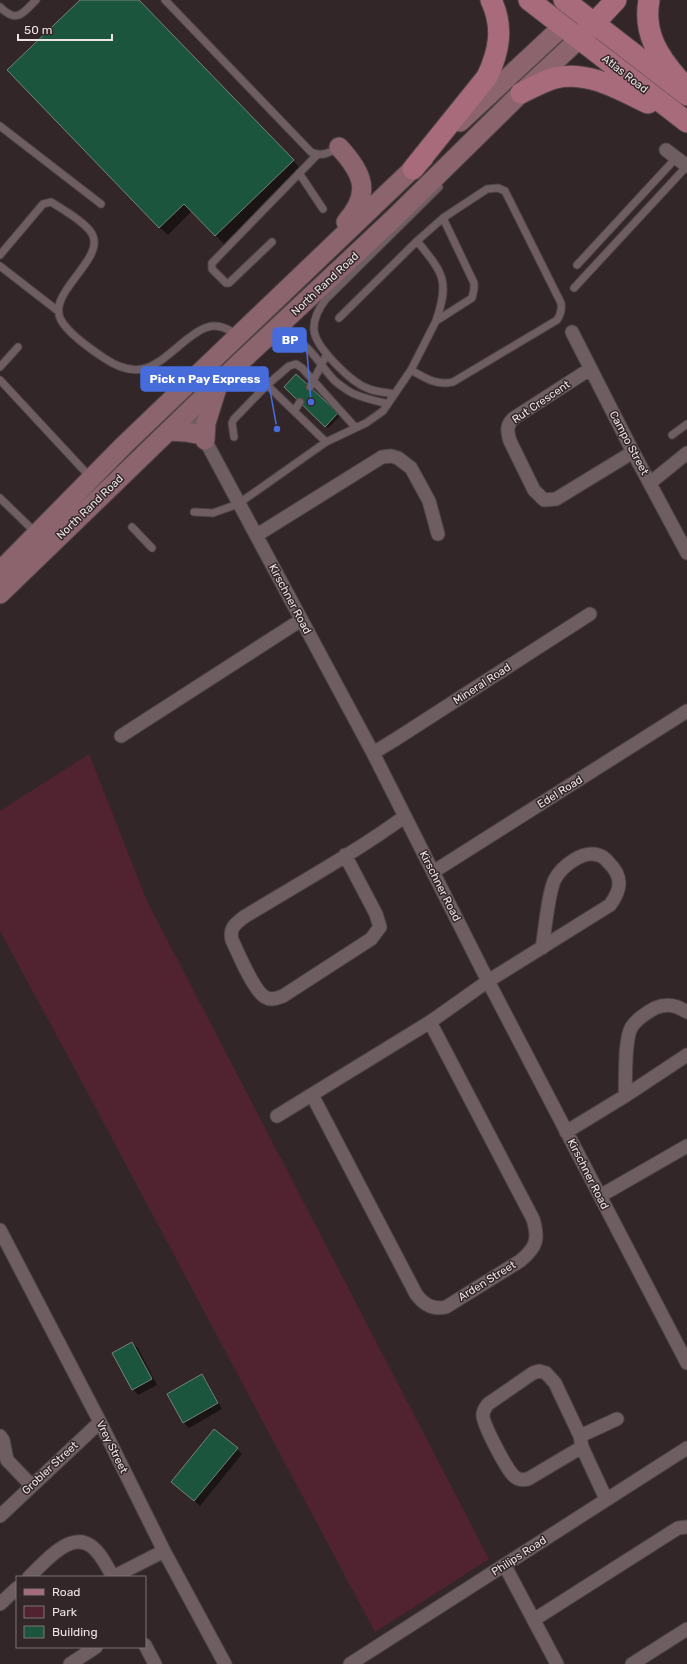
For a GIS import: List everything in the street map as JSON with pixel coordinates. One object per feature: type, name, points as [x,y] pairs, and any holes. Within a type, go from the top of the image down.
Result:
[{"type":"main road","points":[[413,169],[487,78],[494,64],[499,36],[496,11],[491,0]]},
{"type":"main road","name":"Atlas Road","points":[[529,0],[687,122]]},
{"type":"main road","points":[[579,39],[616,0]]},
{"type":"main road","points":[[649,0],[647,12],[648,26],[652,39],[669,69],[687,90]]},
{"type":"main road","points":[[563,26],[577,4]]},
{"type":"main road","name":"Atlas Road","points":[[577,4],[595,23],[687,96]]},
{"type":"main road","name":"North Rand Road","points":[[0,571],[91,478],[296,279],[413,169],[473,109],[563,26]]},
{"type":"main road","name":"North Rand Road","points":[[0,594],[219,382],[392,220],[521,93],[579,39]]},
{"type":"main road","points":[[521,93],[555,78],[586,77],[608,84],[687,122]]},
{"type":"main road","points":[[296,279],[348,220],[358,206],[362,194],[363,184],[360,174],[350,158],[339,147]]},
{"type":"main road","points":[[168,431],[186,432],[203,438],[206,423],[219,382]]},
{"type":"main road","points":[[39,530],[110,470],[163,419],[176,412],[188,413]]},
{"type":"street","points":[[671,154],[687,166]]},
{"type":"street","name":"Campo Street","points":[[572,332],[633,452],[687,553]]},
{"type":"street","name":"Rut Crescent","points":[[590,369],[514,418],[510,421],[507,427],[507,433],[510,441],[534,490],[544,500],[556,500],[633,452]]},
{"type":"street","name":"Kirschner Road","points":[[188,413],[238,504],[257,535],[372,753],[488,981],[687,1363]]},
{"type":"street","points":[[650,483],[687,453]]},
{"type":"street","points":[[257,535],[382,457],[391,456],[404,462],[416,477],[432,508],[438,534]]},
{"type":"street","name":"Mineral Road","points":[[372,753],[590,614]]},
{"type":"street","points":[[121,736],[301,620]]},
{"type":"street","name":"Edel Road","points":[[433,872],[687,711]]},
{"type":"street","points":[[345,855],[376,914],[380,927],[371,939],[283,996],[270,999],[264,997],[255,986],[232,940],[230,933],[232,929],[244,917],[345,855],[380,834],[404,817]]},
{"type":"street","points":[[277,1116],[430,1022],[488,981],[542,948],[610,905],[617,896],[620,887],[619,876],[606,859],[598,855],[586,855],[573,861],[561,870],[554,880],[542,948]]},
{"type":"street","points":[[625,1096],[628,1040],[631,1028],[637,1020],[647,1012],[659,1006],[670,1004],[687,1012]]},
{"type":"street","name":"Arden Street","points":[[312,1094],[416,1294],[430,1307],[438,1309],[446,1307],[520,1261],[534,1246],[537,1237],[533,1219],[430,1022]]},
{"type":"street","points":[[566,1132],[625,1096],[687,1055]]},
{"type":"street","points":[[600,1196],[687,1146]]},
{"type":"street","name":"Vrey Street","points":[[0,1230],[100,1422],[164,1551],[225,1664]]},
{"type":"street","points":[[606,1499],[581,1442],[555,1383],[546,1373],[539,1371],[533,1374],[488,1404],[482,1414],[483,1420],[506,1466],[515,1477],[521,1480],[528,1479],[581,1442],[617,1419]]},
{"type":"street","name":"Grobler Street","points":[[0,1516],[31,1485],[100,1422]]},
{"type":"street","points":[[0,1436],[3,1440],[7,1460],[31,1485]]},
{"type":"street","name":"Philips Road","points":[[350,1664],[687,1448]]},
{"type":"street","points":[[535,1619],[678,1528],[687,1527]]},
{"type":"street","points":[[30,1576],[62,1547],[76,1542],[91,1546],[97,1552],[112,1576]]},
{"type":"street","points":[[115,1576],[164,1551]]},
{"type":"street","points":[[505,1566],[535,1619],[557,1664]]},
{"type":"street","points":[[0,1604],[16,1589]]},
{"type":"street","points":[[632,1664],[687,1628]]},
{"type":"street","points":[[146,1647],[155,1664]]},
{"type":"street","points":[[70,1664],[94,1648]]},
{"type":"lane","points":[[0,8],[8,15],[21,15],[36,0]]},
{"type":"lane","points":[[165,0],[305,147],[317,155]]},
{"type":"lane","points":[[467,157],[495,119]]},
{"type":"lane","points":[[0,126],[101,204]]},
{"type":"lane","points":[[272,242],[229,283],[226,283],[212,269],[212,263],[317,155],[325,154],[339,147]]},
{"type":"lane","points":[[577,265],[671,154]]},
{"type":"lane","points":[[574,288],[687,166]]},
{"type":"lane","points":[[299,173],[323,208]]},
{"type":"lane","points":[[394,394],[368,389],[352,379],[321,347],[314,331],[314,321],[319,308],[326,299],[446,179]]},
{"type":"lane","points":[[339,318],[417,241],[443,218],[487,188],[503,189],[560,303],[562,308],[557,320],[453,382],[438,384],[411,370]]},
{"type":"lane","points":[[0,255],[43,204],[47,202],[51,202],[87,228],[94,236],[94,244],[90,256],[65,291],[58,311],[61,320],[85,344],[105,359],[122,368],[132,371],[144,369],[154,365],[192,335],[213,326],[221,327],[238,336]]},
{"type":"lane","points":[[436,321],[472,298],[474,289],[474,283],[443,218]]},
{"type":"lane","points":[[194,512],[213,514],[238,504],[326,442],[366,423],[376,416],[388,404],[411,370],[436,321],[443,301],[444,290],[442,278],[437,266],[417,241]]},
{"type":"lane","points":[[0,266],[58,311]]},
{"type":"lane","points":[[251,353],[277,340],[285,338],[292,339],[300,342],[308,348],[335,380],[348,391],[356,395],[388,404]]},
{"type":"lane","points":[[0,367],[18,347]]},
{"type":"lane","points":[[312,384],[327,354]]},
{"type":"lane","points":[[234,437],[232,424],[234,419],[267,385],[289,366],[296,364],[302,368],[312,384],[355,427]]},
{"type":"lane","points":[[0,380],[91,478]]},
{"type":"lane","points":[[267,385],[326,442]]},
{"type":"lane","points":[[294,411],[300,402]]},
{"type":"lane","points":[[672,435],[687,424]]},
{"type":"lane","points":[[0,498],[39,530]]},
{"type":"lane","points":[[132,528],[152,548]]},
{"type":"green space","points":[[89,754],[147,901],[489,1559],[375,1632],[0,931],[0,811]]},
{"type":"building","points":[[80,0],[139,0],[294,160],[215,236],[184,204],[159,228],[7,70]]},
{"type":"building","points":[[296,374],[338,413],[325,427],[284,387]]},
{"type":"building","points":[[132,1342],[152,1379],[132,1390],[112,1353]]},
{"type":"building","points":[[202,1374],[218,1403],[183,1423],[167,1394]]},
{"type":"building","points":[[214,1429],[238,1448],[194,1501],[171,1482]]},
{"type":"place","name":"BP","points":[[311,402]]},
{"type":"place","name":"Pick n Pay Express","points":[[277,429]]}]
